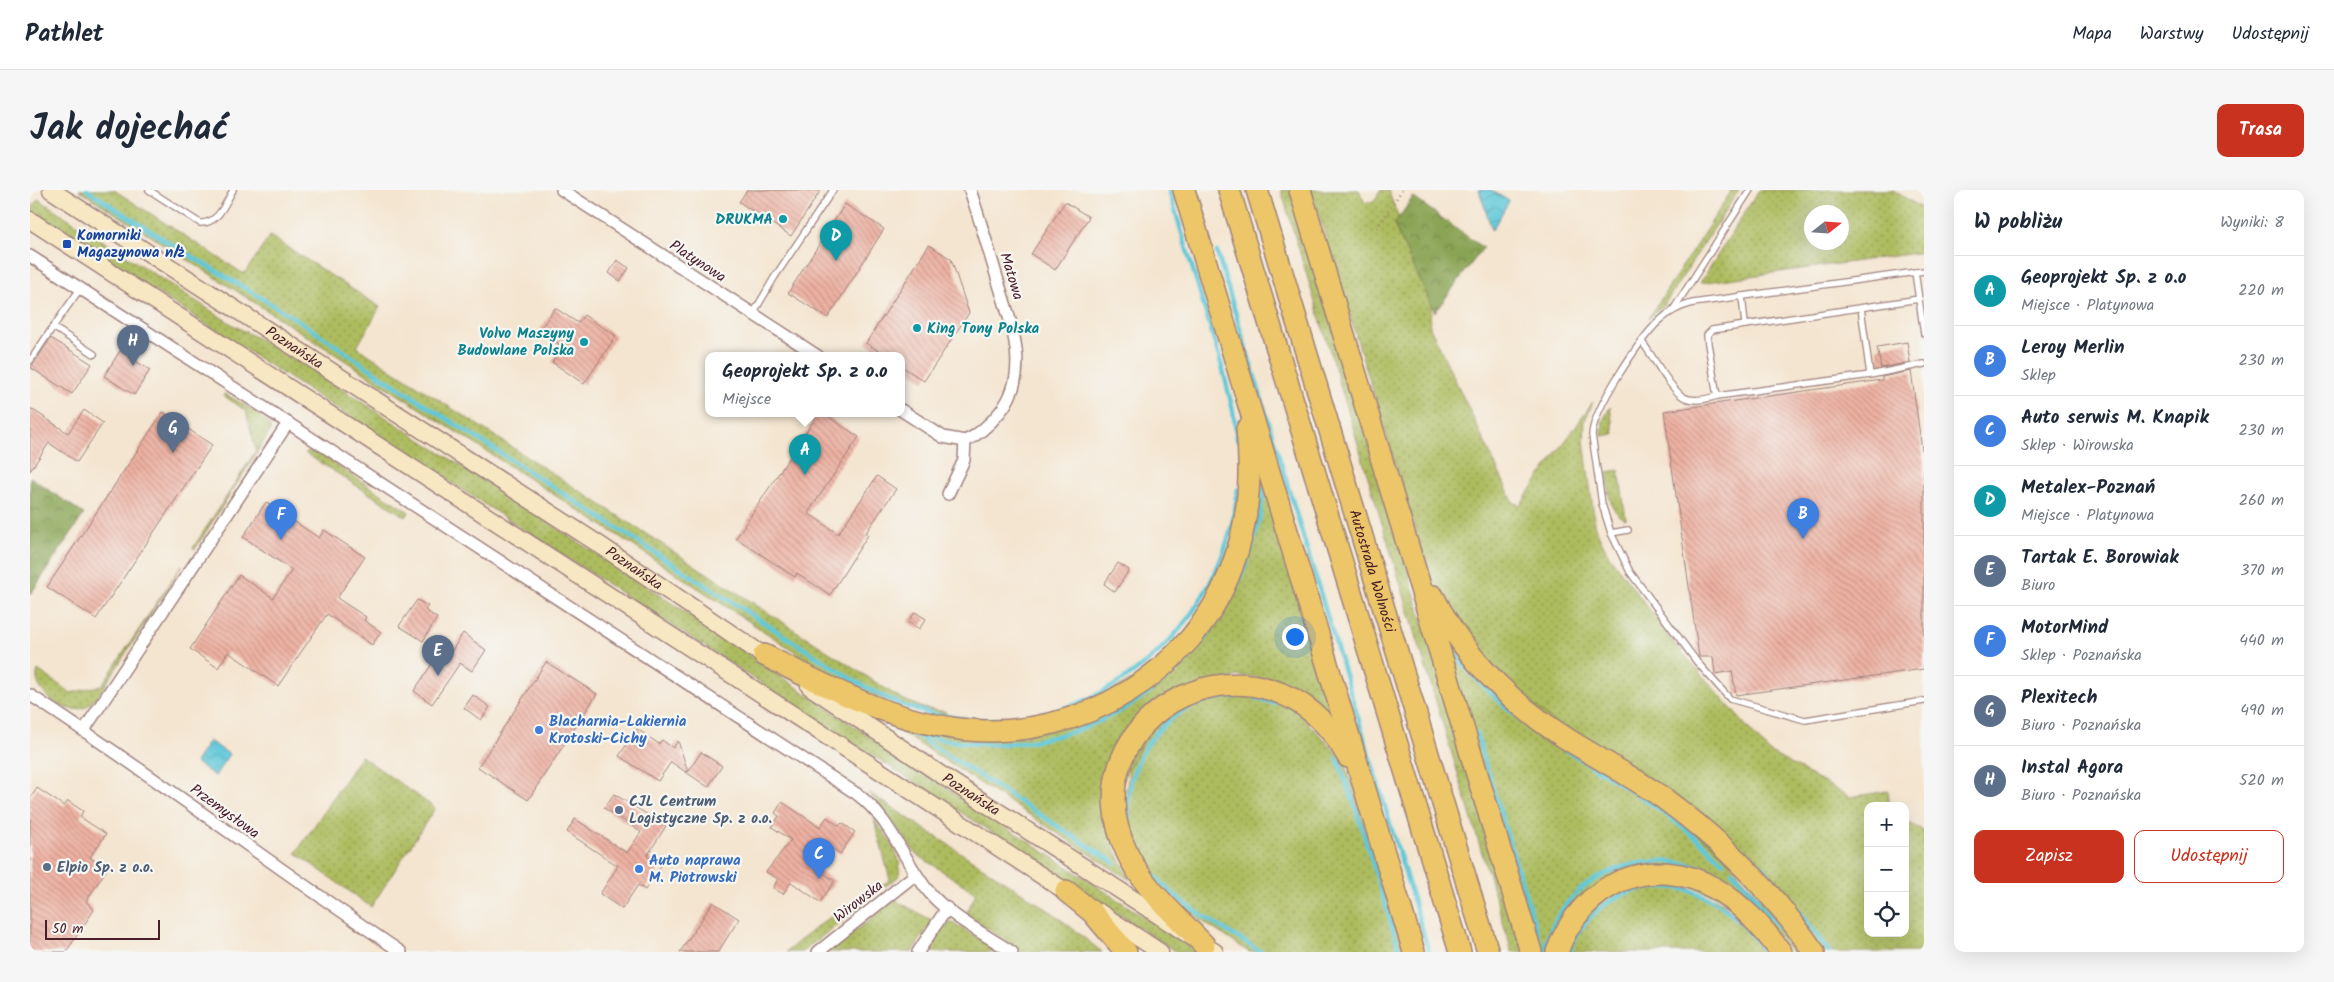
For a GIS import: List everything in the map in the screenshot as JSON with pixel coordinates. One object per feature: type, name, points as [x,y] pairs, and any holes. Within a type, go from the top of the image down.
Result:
[{"type":"highway","points":[[1184,190],[1414,952]]},
{"type":"highway","name":"Autostrada Wolności","points":[[1229,190],[1460,952]]},
{"type":"highway","name":"Autostrada Wolności","points":[[1257,190],[1488,952]]},
{"type":"highway","points":[[1300,190],[1531,952]]},
{"type":"highway","points":[[764,655],[835,691],[902,716],[926,723],[969,730],[1014,730],[1056,723],[1099,708],[1122,697],[1162,667],[1193,634],[1209,614],[1232,568],[1245,523],[1250,478],[1246,418],[1240,377]]},
{"type":"highway","points":[[1410,549],[1447,622],[1468,653],[1491,679],[1540,721],[1650,790],[1712,837],[1758,882],[1814,952]]},
{"type":"highway","points":[[1209,948],[1141,878],[1127,854],[1118,830],[1115,800],[1119,768],[1134,738],[1151,719],[1174,700],[1203,688],[1222,684],[1241,684],[1280,692],[1311,712],[1335,736],[1351,763],[1368,803]]},
{"type":"highway","points":[[1557,952],[1562,937],[1578,912],[1606,888],[1635,877],[1670,874],[1698,881],[1728,896],[1754,919],[1781,952]]},
{"type":"highway","points":[[1066,891],[1092,912],[1126,952]]},
{"type":"main road","name":"Poznańska","points":[[51,190],[600,545],[940,774],[1209,948]]},
{"type":"main road","name":"Poznańska","points":[[30,220],[1160,952]]},
{"type":"street","name":"Platynowa","points":[[562,190],[812,352]]},
{"type":"street","name":"Matowa","points":[[965,441],[983,430],[1003,408],[1014,386],[1018,359],[1008,313],[970,190]]},
{"type":"street","points":[[30,256],[857,794],[879,813],[929,892],[947,908],[1012,952]]},
{"type":"street","points":[[905,413],[943,437],[965,441],[964,460],[948,494]]},
{"type":"street","points":[[84,730],[288,423]]},
{"type":"street","name":"Przemysłowa","points":[[30,695],[84,730],[324,900],[401,952]]},
{"type":"street","name":"Wirowska","points":[[818,952],[916,874]]},
{"type":"street","points":[[918,952],[947,908]]},
{"type":"lane","points":[[149,190],[200,223],[206,223],[218,216],[234,190]]},
{"type":"lane","points":[[753,314],[774,278],[833,190]]},
{"type":"lane","points":[[1672,312],[1750,190]]},
{"type":"lane","points":[[1924,271],[1693,303],[1672,312],[1657,323],[1642,342],[1603,402],[1593,426],[1593,444],[1602,504],[1611,533],[1630,572],[1697,662],[1730,699],[1806,720],[1924,701]]},
{"type":"lane","points":[[1915,272],[1924,334]]},
{"type":"lane","points":[[30,361],[80,289]]},
{"type":"lane","points":[[1742,296],[1745,324]]},
{"type":"lane","points":[[1717,396],[1707,335],[1712,330],[1919,300]]},
{"type":"lane","points":[[1861,308],[1870,375]]},
{"type":"lane","points":[[53,327],[94,354]]},
{"type":"lane","points":[[1642,342],[1682,397],[1694,400],[1870,375],[1924,364]]},
{"type":"lane","points":[[1611,533],[1628,530]]},
{"type":"path","points":[[1377,228],[1402,190]]},
{"type":"green space","points":[[79,190],[114,190],[244,274],[270,236],[380,307],[357,347],[900,698],[923,708],[946,712],[945,721],[855,689],[823,670],[620,537]]},
{"type":"green space","points":[[1281,190],[1291,190],[1524,952],[1512,952]]},
{"type":"green space","points":[[1311,190],[1359,190],[1365,203],[1374,201],[1381,190],[1388,190],[1431,303],[1430,327],[1513,502],[1520,505],[1593,402],[1585,420],[1584,441],[1595,524],[1608,554],[1674,643],[1769,752],[1850,797],[1888,791],[1889,802],[1864,802],[1864,937],[1909,937],[1909,823],[1924,831],[1924,952],[1823,952],[1793,911],[1536,708],[1474,648],[1437,589],[1424,557]]},
{"type":"green space","points":[[1732,190],[1739,190],[1664,305],[1648,319]]},
{"type":"green space","points":[[1759,190],[1893,190],[1924,210],[1924,252],[1700,283]]},
{"type":"green space","points":[[1413,197],[1483,248],[1435,312],[1394,225]]},
{"type":"green space","points":[[38,199],[233,325],[297,360],[497,489],[713,630],[908,763],[1198,952],[1177,952],[68,235],[31,210]]},
{"type":"green space","points":[[225,394],[259,414],[265,419],[271,430],[195,549],[193,548],[256,451],[246,411],[223,395]]},
{"type":"green space","points":[[1610,407],[1614,434],[1602,436],[1603,420]]},
{"type":"green space","points":[[309,451],[318,453],[409,512],[406,517],[305,453]]},
{"type":"green space","points":[[1259,469],[1334,718],[1308,697],[1288,686],[1258,677],[1238,676],[1165,698],[1107,809],[1112,843],[1130,880],[893,727],[892,722],[1024,737],[1191,649]]},
{"type":"green space","points":[[1619,470],[1626,519],[1615,511],[1609,492],[1607,472]]},
{"type":"green space","points":[[30,477],[84,514],[30,595]]},
{"type":"green space","points":[[182,565],[103,689],[92,701],[83,708],[72,709],[56,703],[43,692],[37,677],[38,670],[71,693],[102,685]]},
{"type":"green space","points":[[1439,628],[1626,781],[1718,849],[1807,952],[1791,952],[1760,913],[1643,867],[1548,952],[1537,952]]},
{"type":"green space","points":[[1234,691],[1291,705],[1344,760],[1406,952],[1249,952],[1182,908],[1153,885],[1123,820],[1129,766],[1153,727],[1175,709]]},
{"type":"green space","points":[[361,756],[435,808],[371,907],[296,853]]},
{"type":"green space","points":[[868,792],[1053,913],[1102,952],[1022,952],[966,914],[976,893],[916,854],[884,810]]},
{"type":"green space","points":[[874,819],[889,839],[899,862],[900,870],[898,877],[886,886],[882,885],[890,880]]},
{"type":"green space","points":[[1677,883],[1724,903],[1771,952],[1565,952],[1569,940],[1603,899],[1637,884]]},
{"type":"green space","points":[[858,900],[864,904],[802,952],[786,952],[821,923]]},
{"type":"green space","points":[[895,900],[933,921],[912,952],[828,952]]},
{"type":"green space","points":[[947,922],[955,924],[1001,952],[925,952]]},
{"type":"water","points":[[1479,190],[1491,190],[1509,201],[1492,230]]},
{"type":"water","points":[[209,741],[229,754],[215,776],[195,762]]},
{"type":"building","name":"DRUKMA","points":[[747,190],[821,190],[791,236],[739,202]]},
{"type":"building","points":[[1065,202],[1089,217],[1055,270],[1031,254]]},
{"type":"building","points":[[845,204],[884,229],[828,318],[788,293]]},
{"type":"building","name":"King Tony Polska","points":[[929,245],[951,259],[969,313],[924,381],[905,369],[905,352],[880,352],[866,343]]},
{"type":"building","points":[[617,260],[629,268],[620,281],[609,273]]},
{"type":"building","name":"Volvo Maszyny Budowlane Polska","points":[[555,308],[578,323],[584,315],[616,336],[584,384],[552,362],[563,347],[539,331]]},
{"type":"building","points":[[51,338],[92,364],[72,394],[31,368]]},
{"type":"building","points":[[1907,342],[1910,362],[1881,368],[1877,347]]},
{"type":"building","points":[[120,351],[150,370],[134,395],[104,376]]},
{"type":"building","points":[[1911,371],[1924,464],[1924,669],[1736,695],[1732,671],[1715,674],[1713,657],[1699,657],[1664,411],[1882,380],[1882,377]]},
{"type":"building","points":[[30,408],[68,433],[84,410],[103,423],[77,462],[49,443],[30,471]]},
{"type":"building","points":[[163,412],[212,445],[96,619],[47,587]]},
{"type":"building","points":[[816,417],[829,417],[859,437],[808,513],[838,534],[877,476],[896,489],[865,534],[868,535],[830,595],[797,573],[795,577],[736,538]]},
{"type":"building","points":[[266,502],[319,538],[324,530],[365,557],[337,598],[366,617],[364,620],[381,632],[372,645],[327,614],[278,686],[228,652],[218,668],[190,649],[239,575],[273,598],[292,570],[243,537]]},
{"type":"building","points":[[1118,563],[1129,570],[1115,592],[1104,584]]},
{"type":"building","points":[[417,600],[428,606],[425,610],[437,618],[423,641],[399,626]]},
{"type":"building","points":[[915,612],[926,619],[919,629],[908,622]]},
{"type":"building","points":[[463,633],[486,650],[472,671],[460,663],[432,704],[414,691],[441,650],[449,655]]},
{"type":"building","points":[[546,662],[597,694],[528,800],[478,767]]},
{"type":"building","points":[[473,695],[490,707],[481,720],[464,708]]},
{"type":"building","points":[[637,729],[659,744],[662,740],[673,748],[678,741],[688,772],[701,752],[722,766],[708,787],[671,762],[658,781],[619,756]]},
{"type":"building","points":[[37,788],[64,806],[68,801],[83,811],[80,817],[106,834],[90,857],[107,869],[86,901],[94,910],[66,952],[30,952],[30,799]]},
{"type":"building","points":[[614,794],[666,826],[647,856],[661,866],[645,890],[638,885],[622,909],[600,894],[618,866],[567,832],[575,819],[627,853],[641,832],[604,808]]},
{"type":"building","points":[[782,802],[820,827],[827,817],[839,826],[842,823],[855,832],[840,854],[822,841],[808,863],[835,881],[820,902],[791,882],[783,894],[773,888],[778,879],[766,872],[791,840],[772,827],[779,816],[775,813]]},
{"type":"building","points":[[713,902],[739,919],[718,952],[680,952]]},
{"type":"waterway","points":[[87,190],[166,241],[298,320],[382,377],[853,680],[911,708],[969,720],[1026,717],[1079,703],[1127,677],[1168,642],[1202,598],[1225,546],[1238,489]]},
{"type":"waterway","points":[[1169,190],[1223,370],[1233,411],[1237,439]]},
{"type":"waterway","points":[[1217,252],[1429,952]]},
{"type":"waterway","points":[[925,736],[987,744],[1047,738],[1102,720],[1151,691],[1193,652],[1227,604],[1251,549],[1264,488]]},
{"type":"waterway","points":[[1450,647],[1469,671],[1510,711],[1532,728],[1655,806],[1723,862]]},
{"type":"waterway","points":[[1129,820],[1129,796],[1134,773],[1143,752],[1156,734],[1172,718],[1192,706],[1214,699],[1238,696]]},
{"type":"waterway","points":[[1256,698],[1275,703]]},
{"type":"waterway","points":[[903,729],[916,735],[1115,863]]},
{"type":"waterway","points":[[1476,733],[1543,952]]},
{"type":"waterway","points":[[1337,758],[1355,806],[1400,952]]},
{"type":"waterway","points":[[1544,952],[1554,923],[1570,900],[1591,882],[1615,869],[1643,863],[1671,862],[1699,867],[1737,886],[1757,902],[1798,952]]},
{"type":"waterway","points":[[1759,864],[1803,916],[1829,952]]},
{"type":"waterway","points":[[1146,865],[1184,903],[1261,952]]},
{"type":"waterway","points":[[1732,871],[1758,899]]},
{"type":"waterway","points":[[1570,952],[1579,933],[1591,916],[1607,903],[1624,894],[1643,888],[1664,887],[1684,889],[1713,901],[1738,920],[1765,952]]},
{"type":"place","name":"DRUKMA","points":[[783,219]]},
{"type":"place","name":"Komorniki Magazynowa n/ż","points":[[67,244]]},
{"type":"place","name":"Metalex-Poznań","points":[[836,261]]},
{"type":"place","name":"King Tony Polska","points":[[917,328]]},
{"type":"place","name":"Volvo Maszyny Budowlane Polska","points":[[584,342]]},
{"type":"place","name":"Instal Agora","points":[[133,366]]},
{"type":"place","name":"Plexitech","points":[[173,453]]},
{"type":"place","name":"Geoprojekt Sp. z o.o","points":[[805,475]]},
{"type":"place","name":"Leroy Merlin","points":[[1803,539]]},
{"type":"place","name":"MotorMind","points":[[281,540]]},
{"type":"place","name":"Tartak E. Borowiak","points":[[438,676]]},
{"type":"place","name":"Blacharnia-Lakiernia Krotoski-Cichy","points":[[539,730]]},
{"type":"place","name":"CJL Centrum Logistyczne Sp. z o.o.","points":[[619,810]]},
{"type":"place","name":"Elpio Sp. z o.o.","points":[[47,867]]},
{"type":"place","name":"Auto naprawa M. Piotrowski","points":[[639,869]]},
{"type":"place","name":"Auto serwis M. Knapik","points":[[819,879]]}]
